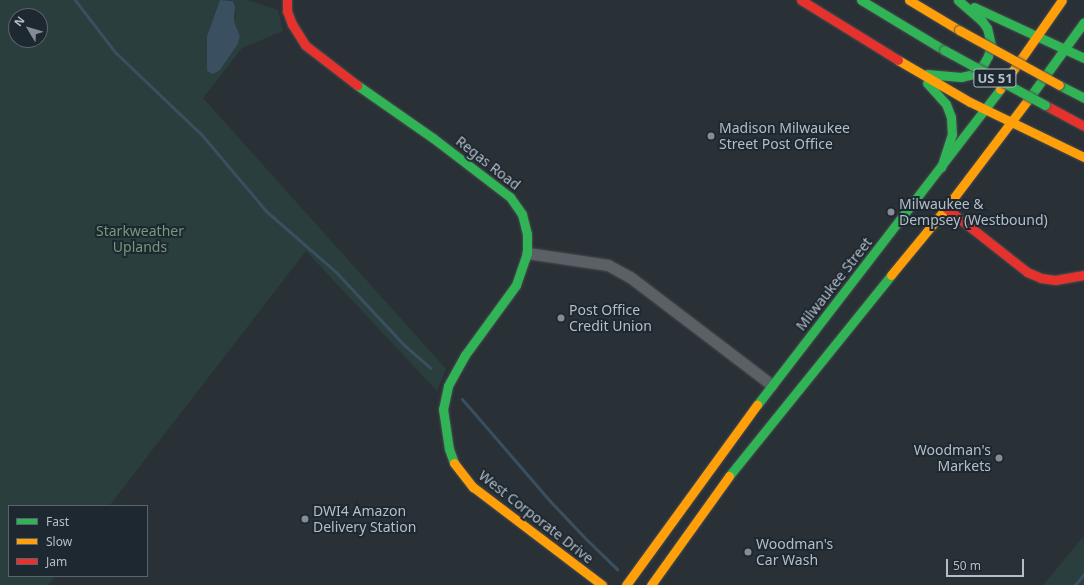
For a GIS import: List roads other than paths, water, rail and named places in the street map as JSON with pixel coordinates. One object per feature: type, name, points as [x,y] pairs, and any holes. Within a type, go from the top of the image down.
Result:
[{"type":"street","points":[[801,0],[919,73],[986,109],[1084,157]]},
{"type":"street","name":"US 51","points":[[861,0],[944,50],[1084,126]]},
{"type":"street","name":"US 51","points":[[909,0],[959,30],[1084,98]]},
{"type":"street","points":[[919,73],[961,77],[970,75],[983,65],[988,56],[991,45],[987,28],[982,21],[959,0]]},
{"type":"street","points":[[959,0],[1084,58]]},
{"type":"street","name":"Milwaukee Street","points":[[626,585],[772,385],[942,168],[986,109],[1062,0]]},
{"type":"street","name":"Regas Road","points":[[287,1],[287,11],[292,24],[304,45],[334,69],[433,138],[510,197],[522,214],[525,222],[527,253]]},
{"type":"street","points":[[651,585],[791,391],[946,208],[1084,22]]},
{"type":"street","points":[[919,73],[946,104],[951,117],[952,134],[942,168]]},
{"type":"street","points":[[946,208],[1027,272],[1054,280],[1084,275]]},
{"type":"street","points":[[856,292],[878,250]]},
{"type":"street","points":[[527,253],[608,265],[630,277],[772,385],[775,397]]},
{"type":"street","name":"West Corporate Drive","points":[[527,253],[516,285],[465,355],[448,386],[443,409],[449,449],[454,464],[473,487],[602,585]]},
{"type":"street","points":[[792,374],[800,364]]},
{"type":"street","points":[[721,487],[744,444],[764,418]]},
{"type":"water","points":[[220,0],[233,1],[235,7],[234,21],[240,36],[238,44],[220,70],[213,74],[207,71],[207,36]]},
{"type":"waterway","points":[[75,0],[115,52],[202,135],[266,211],[336,272],[404,345],[430,368]]},
{"type":"waterway","points":[[462,399],[550,501],[617,569]]},
{"type":"waterway","points":[[1075,585],[1084,574]]},
{"type":"place","name":"Madison Milwaukee Street Post Office","points":[[711,136]]},
{"type":"place","name":"Milwaukee & Dempsey (Westbound)","points":[[891,212]]},
{"type":"place","name":"Post Office Credit Union","points":[[561,318]]},
{"type":"place","name":"Woodman's Markets","points":[[999,458]]},
{"type":"place","name":"DWI4 Amazon Delivery Station","points":[[305,519]]},
{"type":"place","name":"Woodman's Car Wash","points":[[748,552]]},
{"type":"park label","name":"Starkweather Uplands","points":[[140,240]]}]
